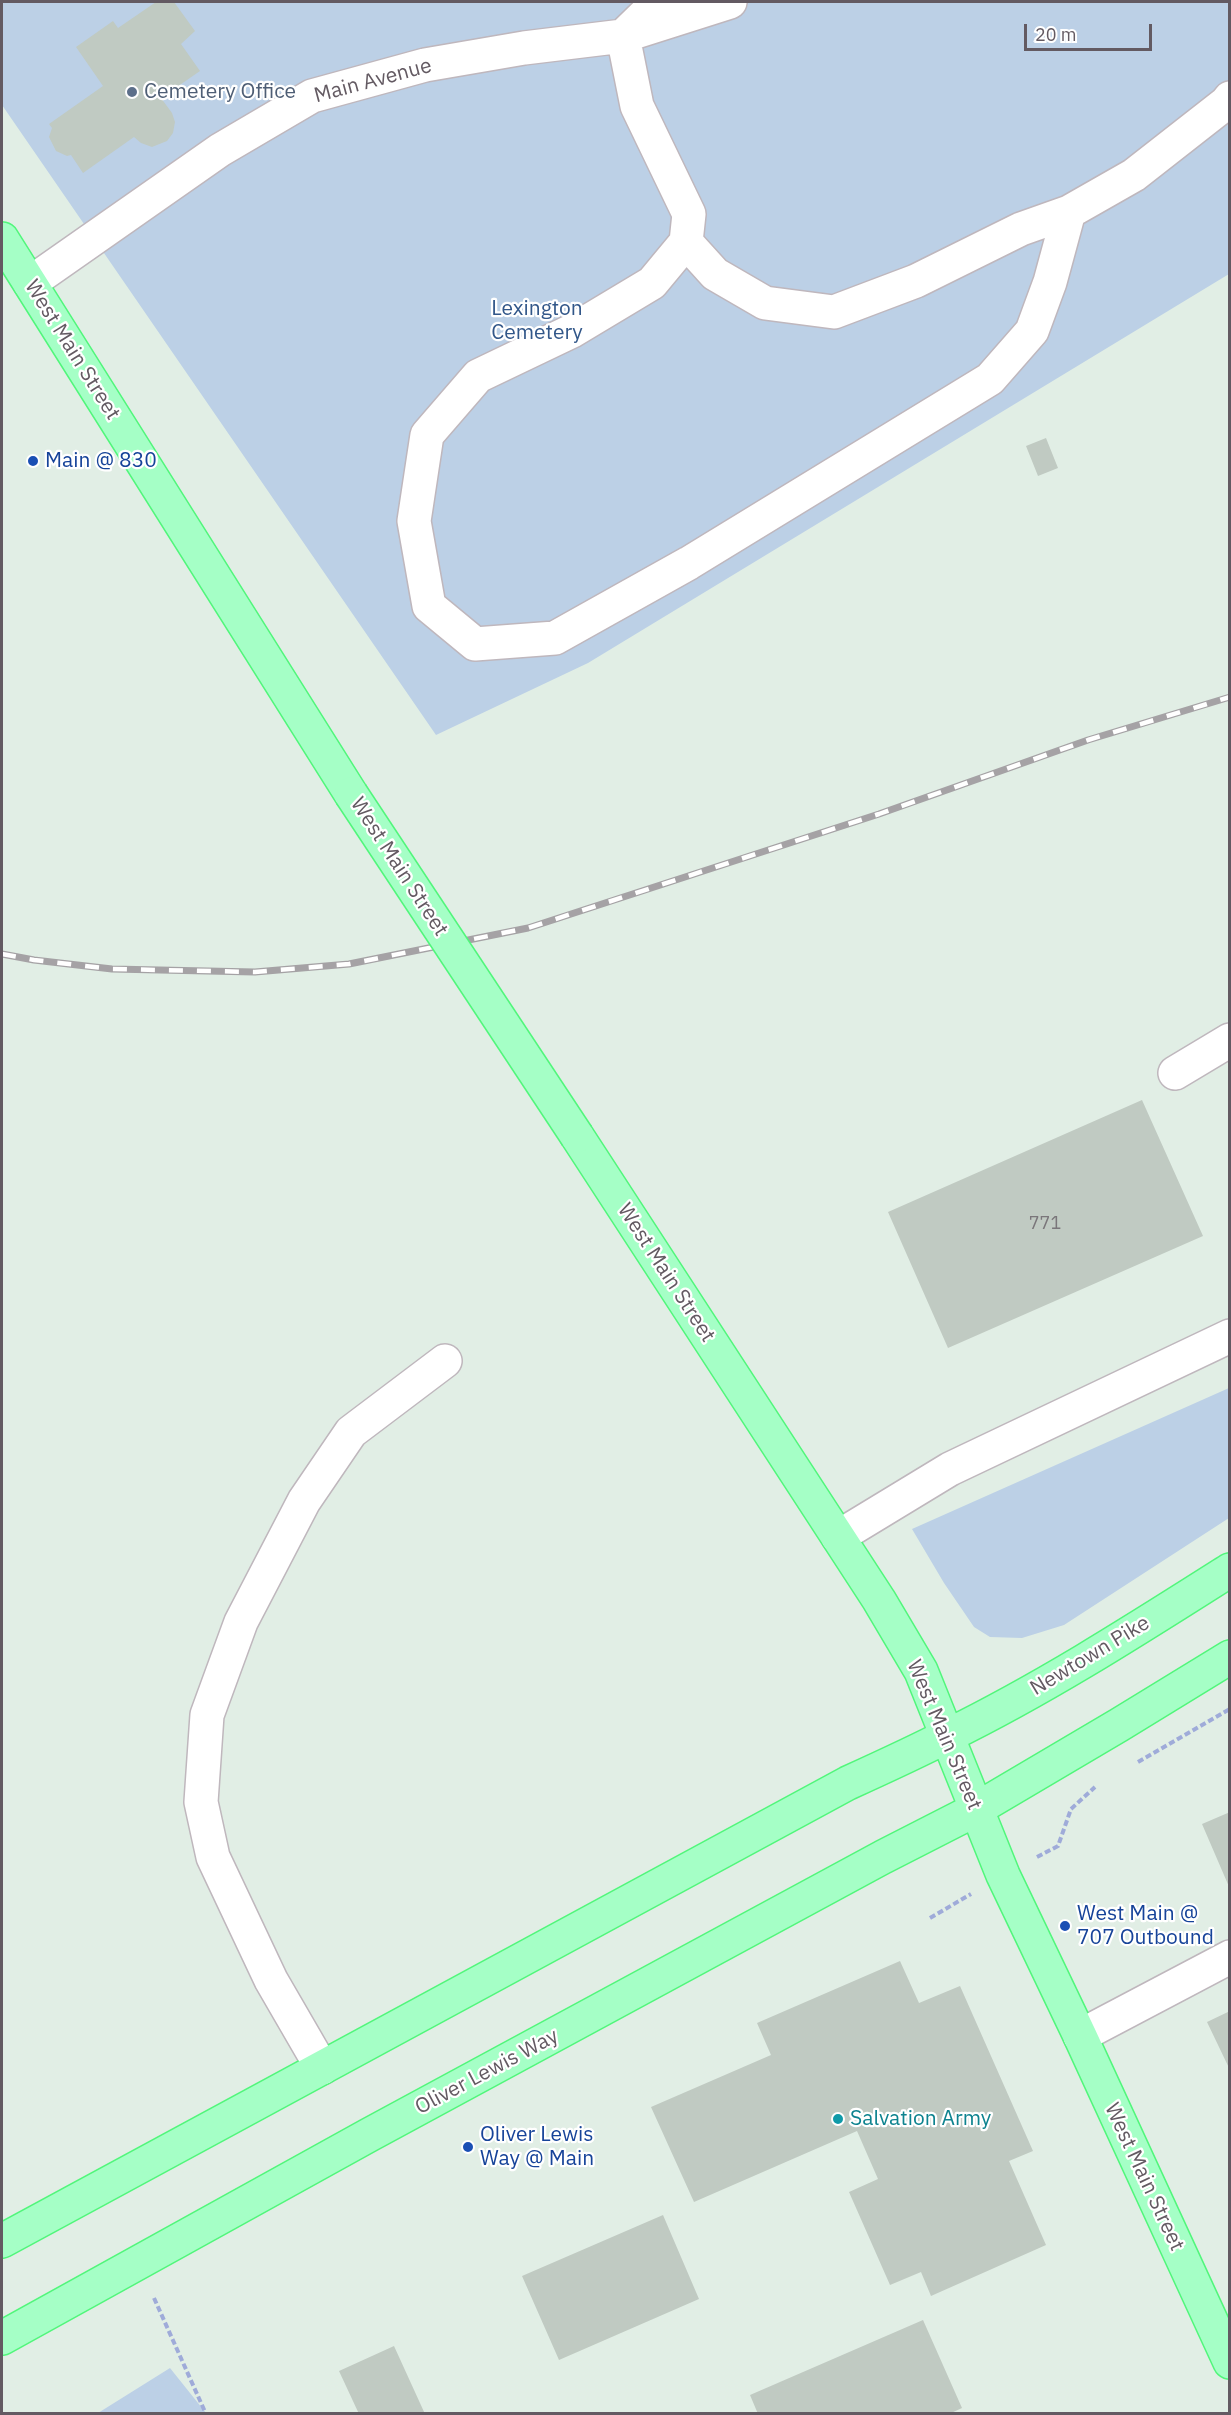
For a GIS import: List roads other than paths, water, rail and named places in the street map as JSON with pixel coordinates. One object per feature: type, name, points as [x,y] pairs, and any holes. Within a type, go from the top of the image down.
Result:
[{"type":"main road","name":"West Main Street","points":[[2,239],[351,794],[838,1537],[921,1671],[1003,1875],[1230,2362]]},
{"type":"main road","name":"Newtown Pike","points":[[948,1736],[1065,1672],[1230,1570]]},
{"type":"main road","points":[[975,1810],[1230,1657]]},
{"type":"main road","points":[[2,2241],[848,1783],[948,1736]]},
{"type":"main road","name":"Oliver Lewis Way","points":[[7,2336],[369,2135],[883,1857],[975,1810]]},
{"type":"street","points":[[658,2],[623,36],[637,106],[689,214],[686,242],[652,283],[572,331],[478,376],[427,435],[414,521],[429,606],[475,644],[555,638],[688,563],[990,379],[1032,331],[1050,282],[1069,212]]},
{"type":"street","name":"Main Avenue","points":[[30,283],[220,150],[312,96],[425,65],[524,48],[623,36],[730,2]]},
{"type":"street","points":[[686,242],[715,274],[765,303],[834,312],[916,281],[1021,229],[1069,212],[1134,175],[1230,98]]},
{"type":"street","points":[[1175,1073],[1230,1040]]},
{"type":"street","points":[[838,1537],[950,1469],[1230,1336]]},
{"type":"street","points":[[322,2068],[271,1980],[213,1857],[201,1802],[207,1715],[241,1622],[310,1491],[351,1432],[445,1361]]},
{"type":"street","points":[[1080,2036],[1230,1957]]},
{"type":"railway","points":[[2,954],[112,969],[255,972],[349,964],[528,928],[879,814],[1088,740],[1230,697]]},
{"type":"place","name":"Cemetery Office","points":[[132,92]]},
{"type":"place","name":"Main @ 830","points":[[33,461]]},
{"type":"place","name":"West Main @ 707 Outbound","points":[[1065,1926]]},
{"type":"place","name":"Salvation Army","points":[[838,2119]]},
{"type":"place","name":"Oliver Lewis Way @ Main","points":[[468,2147]]},
{"type":"park label","name":"Lexington Cemetery","points":[[537,321]]}]
